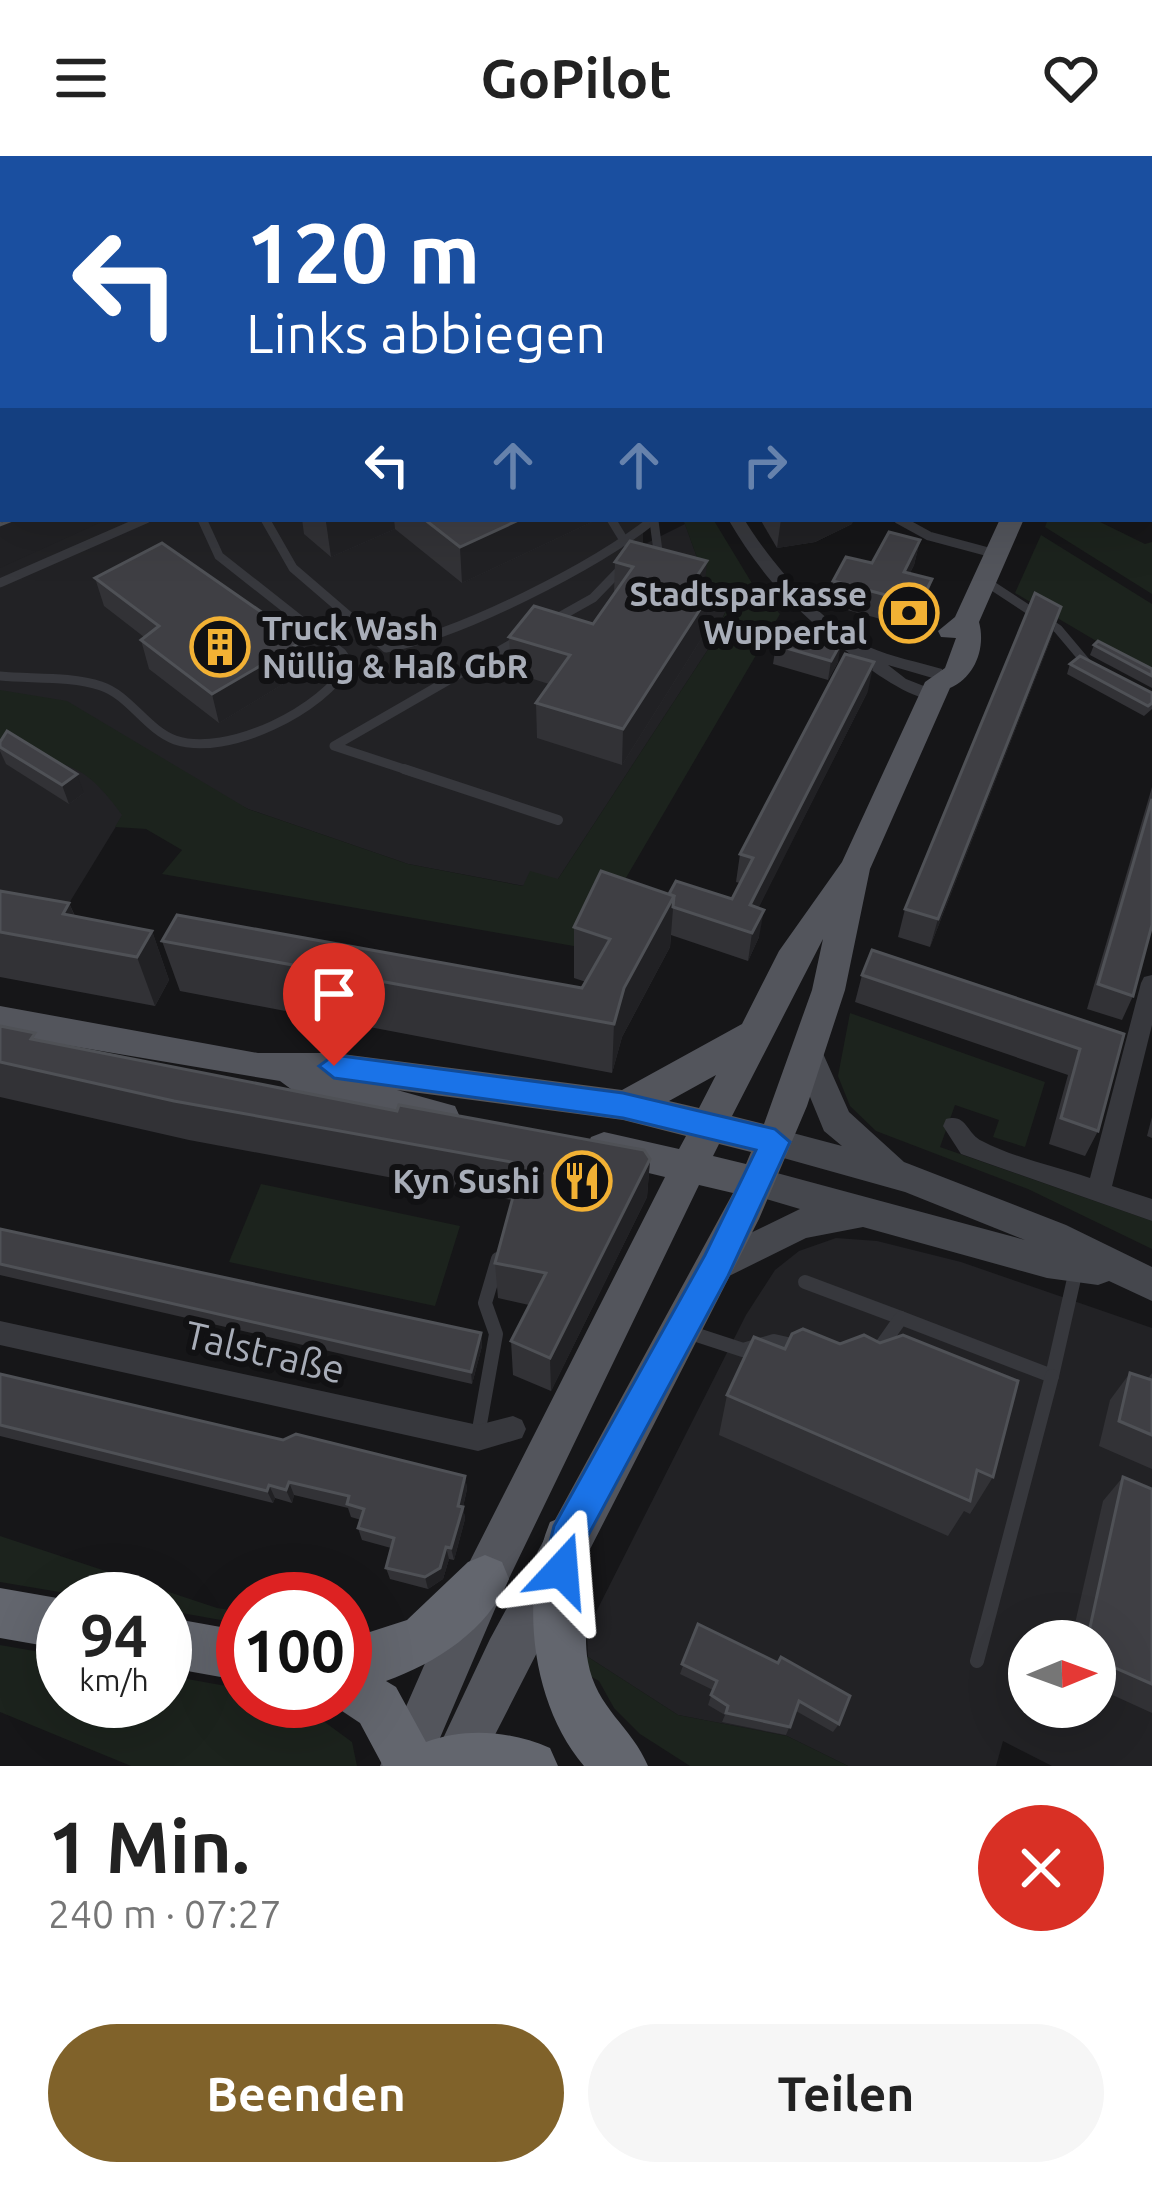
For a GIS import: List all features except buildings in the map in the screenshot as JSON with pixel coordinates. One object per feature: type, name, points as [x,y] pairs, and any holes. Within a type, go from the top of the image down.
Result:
[{"type":"highway","points":[[567,1539],[556,1600],[566,1678],[583,1719],[622,1766]]},
{"type":"highway","points":[[372,1659],[437,1633],[485,1579]]},
{"type":"highway","points":[[0,1613],[36,1619]]},
{"type":"highway","points":[[372,1701],[428,1763],[532,1766]]},
{"type":"main road","points":[[428,1763],[485,1579],[791,960],[855,867],[936,684],[956,674],[970,638],[966,622],[1011,522]]},
{"type":"main road","points":[[428,1763],[567,1539],[717,1266],[810,1058],[842,953],[855,867]]},
{"type":"main road","points":[[0,1021],[258,1066],[397,1108],[467,1122]]},
{"type":"main road","points":[[623,1105],[680,1080],[754,1034]]},
{"type":"main road","points":[[258,1066],[334,1066],[623,1105],[775,1142]]},
{"type":"main road","points":[[574,1142],[755,1182]]},
{"type":"street","points":[[738,522],[754,552],[794,602],[900,683],[936,684]]},
{"type":"street","points":[[1098,1193],[1152,982]]},
{"type":"street","points":[[810,1058],[836,1121],[909,1178]]},
{"type":"street","points":[[954,1126],[969,1147],[1152,1210]]},
{"type":"street","points":[[775,1142],[909,1178],[1054,1236],[1136,1279]]},
{"type":"street","points":[[755,1182],[1136,1279]]},
{"type":"street","points":[[717,1266],[823,1217],[889,1215]]},
{"type":"street","name":"Talstraße","points":[[0,1333],[478,1438],[513,1429]]},
{"type":"lane","points":[[0,584],[139,522]]},
{"type":"lane","points":[[0,676],[104,686],[172,739],[207,746],[247,739],[339,682],[349,663],[342,653],[219,556],[203,522]]},
{"type":"lane","points":[[267,522],[293,568],[386,648],[427,641],[626,542],[651,522]]},
{"type":"lane","points":[[613,522],[626,542]]},
{"type":"lane","points":[[558,820],[334,746],[593,598],[615,572],[658,551],[654,522]]},
{"type":"lane","points":[[903,522],[929,536],[996,554]]},
{"type":"lane","points":[[985,580],[1058,629],[1089,667],[1110,677]]},
{"type":"lane","points":[[478,1438],[476,1414],[498,1329],[485,1304],[502,1246]]},
{"type":"lane","points":[[977,1660],[1077,1267]]},
{"type":"lane","points":[[805,1282],[1052,1376]]},
{"type":"lane","points":[[860,1358],[890,1341],[901,1318]]},
{"type":"lane","points":[[682,1329],[738,1352],[761,1350],[774,1340],[817,1352]]},
{"type":"shaded area","points":[[0,522],[643,522],[643,545],[685,524],[707,585],[726,610],[709,648],[558,879],[524,886],[408,864],[248,809],[202,786],[123,815],[60,918],[0,907]]},
{"type":"shaded area","points":[[684,522],[715,522],[753,585],[780,614],[585,948],[162,874],[182,850],[146,829],[115,827],[122,815],[80,772],[0,746],[0,690],[67,701],[248,809],[408,864],[523,886],[530,871],[558,879],[709,648],[726,611],[707,585]]},
{"type":"shaded area","points":[[1047,522],[1100,522],[1145,544],[1152,542],[1152,594],[1045,527]]},
{"type":"shaded area","points":[[1041,535],[1152,604],[1152,674],[1015,593]]},
{"type":"shaded area","points":[[850,1013],[1045,1082],[1025,1147],[993,1137],[999,1120],[955,1105],[940,1147],[1152,1221],[1152,1249],[1028,1189],[876,1131],[850,1106],[838,1076]]},
{"type":"shaded area","points":[[261,1184],[460,1226],[435,1306],[229,1262]]},
{"type":"shaded area","points":[[836,1238],[877,1241],[961,1262],[1152,1328],[1152,1766],[1052,1766],[1003,1741],[996,1766],[848,1766],[787,1736],[678,1715],[588,1657],[587,1630],[746,1315],[775,1270],[799,1251]]},
{"type":"shaded area","points":[[0,1536],[108,1572],[36,1572],[36,1588],[0,1582]]},
{"type":"shaded area","points":[[192,1600],[216,1608],[216,1619],[192,1615]]},
{"type":"shaded area","points":[[0,1645],[36,1651],[36,1727],[0,1712]]},
{"type":"shaded area","points":[[588,1657],[678,1715],[787,1736],[848,1766],[690,1766],[640,1734],[614,1708],[599,1681],[581,1671],[578,1660]]},
{"type":"shaded area","points":[[192,1680],[216,1684],[216,1728],[333,1728],[352,1742],[357,1766],[131,1766],[39,1728],[192,1728]]},
{"type":"place","name":"Stadtsparkasse Wuppertal","points":[[909,613]]},
{"type":"place","name":"Truck Wash Nüllig & Haß GbR","points":[[220,647]]},
{"type":"place","name":"Kyn Sushi","points":[[582,1181]]},
{"type":"route","points":[[334,1066],[670,1113],[775,1142],[717,1266],[567,1539],[562,1570]]}]
